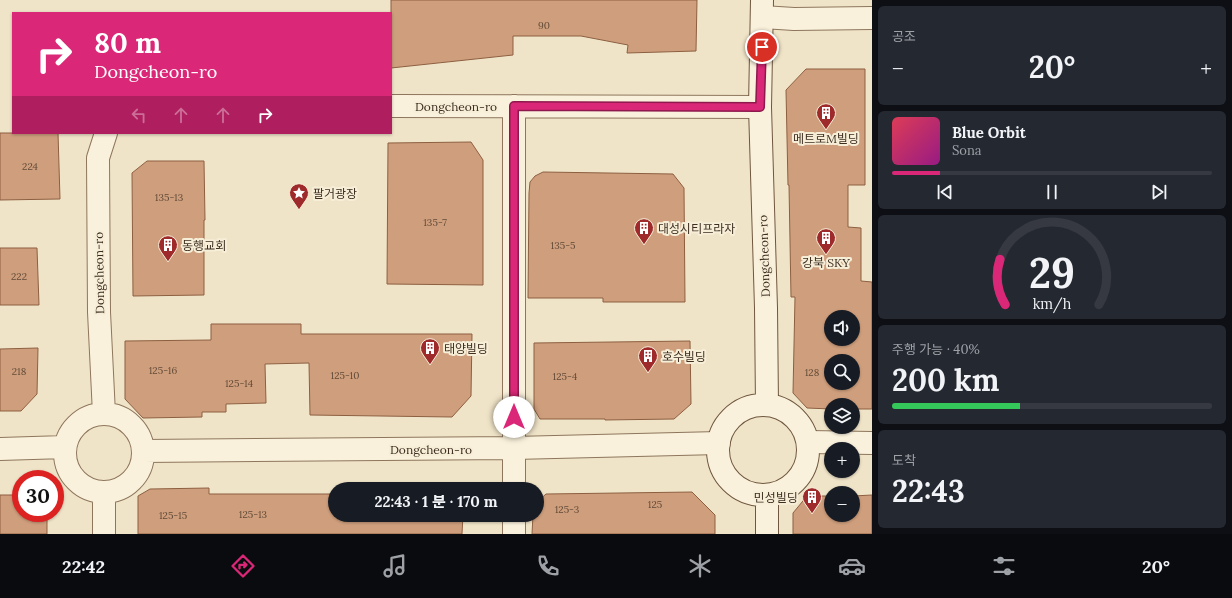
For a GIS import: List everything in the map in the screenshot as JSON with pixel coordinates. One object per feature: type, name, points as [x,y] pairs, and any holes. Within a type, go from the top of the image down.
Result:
[{"type":"street","name":"Dongcheon-ro","points":[[767,405],[766,308],[760,107],[762,8],[794,19],[872,18]]},
{"type":"street","name":"Dongcheon-ro","points":[[392,106],[760,107]]},
{"type":"street","points":[[514,106],[514,482]]},
{"type":"street","name":"Dongcheon-ro","points":[[104,414],[99,312],[98,158],[106,134]]},
{"type":"street","points":[[767,405],[782,409],[794,417],[803,428],[808,442],[808,458],[803,471],[794,483],[781,491],[767,495],[752,494],[738,487],[727,477],[720,464],[718,450],[720,435],[728,422],[738,412],[752,406],[767,405]]},
{"type":"street","points":[[104,414],[113,415],[123,419],[131,425],[137,432],[143,451],[142,464],[136,475],[128,484],[116,491],[104,493],[92,491],[82,486],[74,479],[64,458],[68,436],[74,427],[82,420],[93,415],[104,414]]},
{"type":"street","points":[[808,442],[872,443]]},
{"type":"street","name":"Dongcheon-ro","points":[[143,451],[514,448],[719,443]]},
{"type":"street","points":[[0,449],[65,447]]},
{"type":"street","points":[[104,493],[104,534]]},
{"type":"street","points":[[767,495],[767,534]]},
{"type":"street","points":[[514,522],[514,534]]},
{"type":"building","points":[[391,0],[697,0],[696,51],[627,53],[628,45],[581,36],[513,36],[513,55],[392,68]]},
{"type":"building","points":[[806,69],[865,69],[865,185],[848,185],[848,227],[861,228],[861,281],[872,282],[872,409],[860,409],[860,398],[824,398],[824,409],[807,408],[793,393],[795,297],[791,297],[786,90]]},
{"type":"building","points":[[0,133],[58,134],[60,199],[0,200]]},
{"type":"building","points":[[471,142],[483,160],[483,285],[387,284],[388,143]]},
{"type":"building","points":[[147,161],[204,161],[204,295],[133,296],[132,173]]},
{"type":"building","points":[[543,172],[673,174],[684,188],[685,302],[603,302],[603,298],[528,298],[530,182],[535,176]]},
{"type":"building","points":[[0,248],[37,248],[39,305],[0,305]]},
{"type":"building","points":[[211,324],[301,324],[301,334],[472,334],[471,396],[452,417],[310,415],[309,363],[265,364],[266,403],[226,404],[226,412],[202,412],[202,417],[143,418],[125,399],[125,341],[211,340]]},
{"type":"building","points":[[690,341],[691,404],[674,419],[540,419],[534,409],[534,343]]},
{"type":"building","points":[[38,348],[37,394],[21,411],[0,411],[0,349]]},
{"type":"building","points":[[209,488],[209,494],[328,494],[328,522],[463,522],[462,534],[138,534],[138,496],[150,489]]},
{"type":"building","points":[[692,492],[715,515],[715,534],[532,534],[533,522],[544,522],[544,496],[546,494]]},
{"type":"building","points":[[0,495],[12,495],[12,522],[47,522],[47,534],[0,534]]},
{"type":"building","name":"민성빌딩","points":[[872,495],[872,534],[793,534],[793,513],[807,496],[824,496],[824,522],[860,522],[860,496]]},
{"type":"place","name":"메트로M빌딩","points":[[826,130]]},
{"type":"place","name":"팔거광장","points":[[299,210]]},
{"type":"place","name":"대성시티프라자","points":[[644,245]]},
{"type":"place","name":"강북 SKY","points":[[826,255]]},
{"type":"place","name":"동행교회","points":[[168,262]]},
{"type":"place","name":"태양빌딩","points":[[430,365]]},
{"type":"place","name":"호수빌딩","points":[[648,373]]},
{"type":"place","name":"민성빌딩","points":[[812,514]]},
{"type":"route","points":[[514,417],[514,106],[760,107],[762,47]]}]
